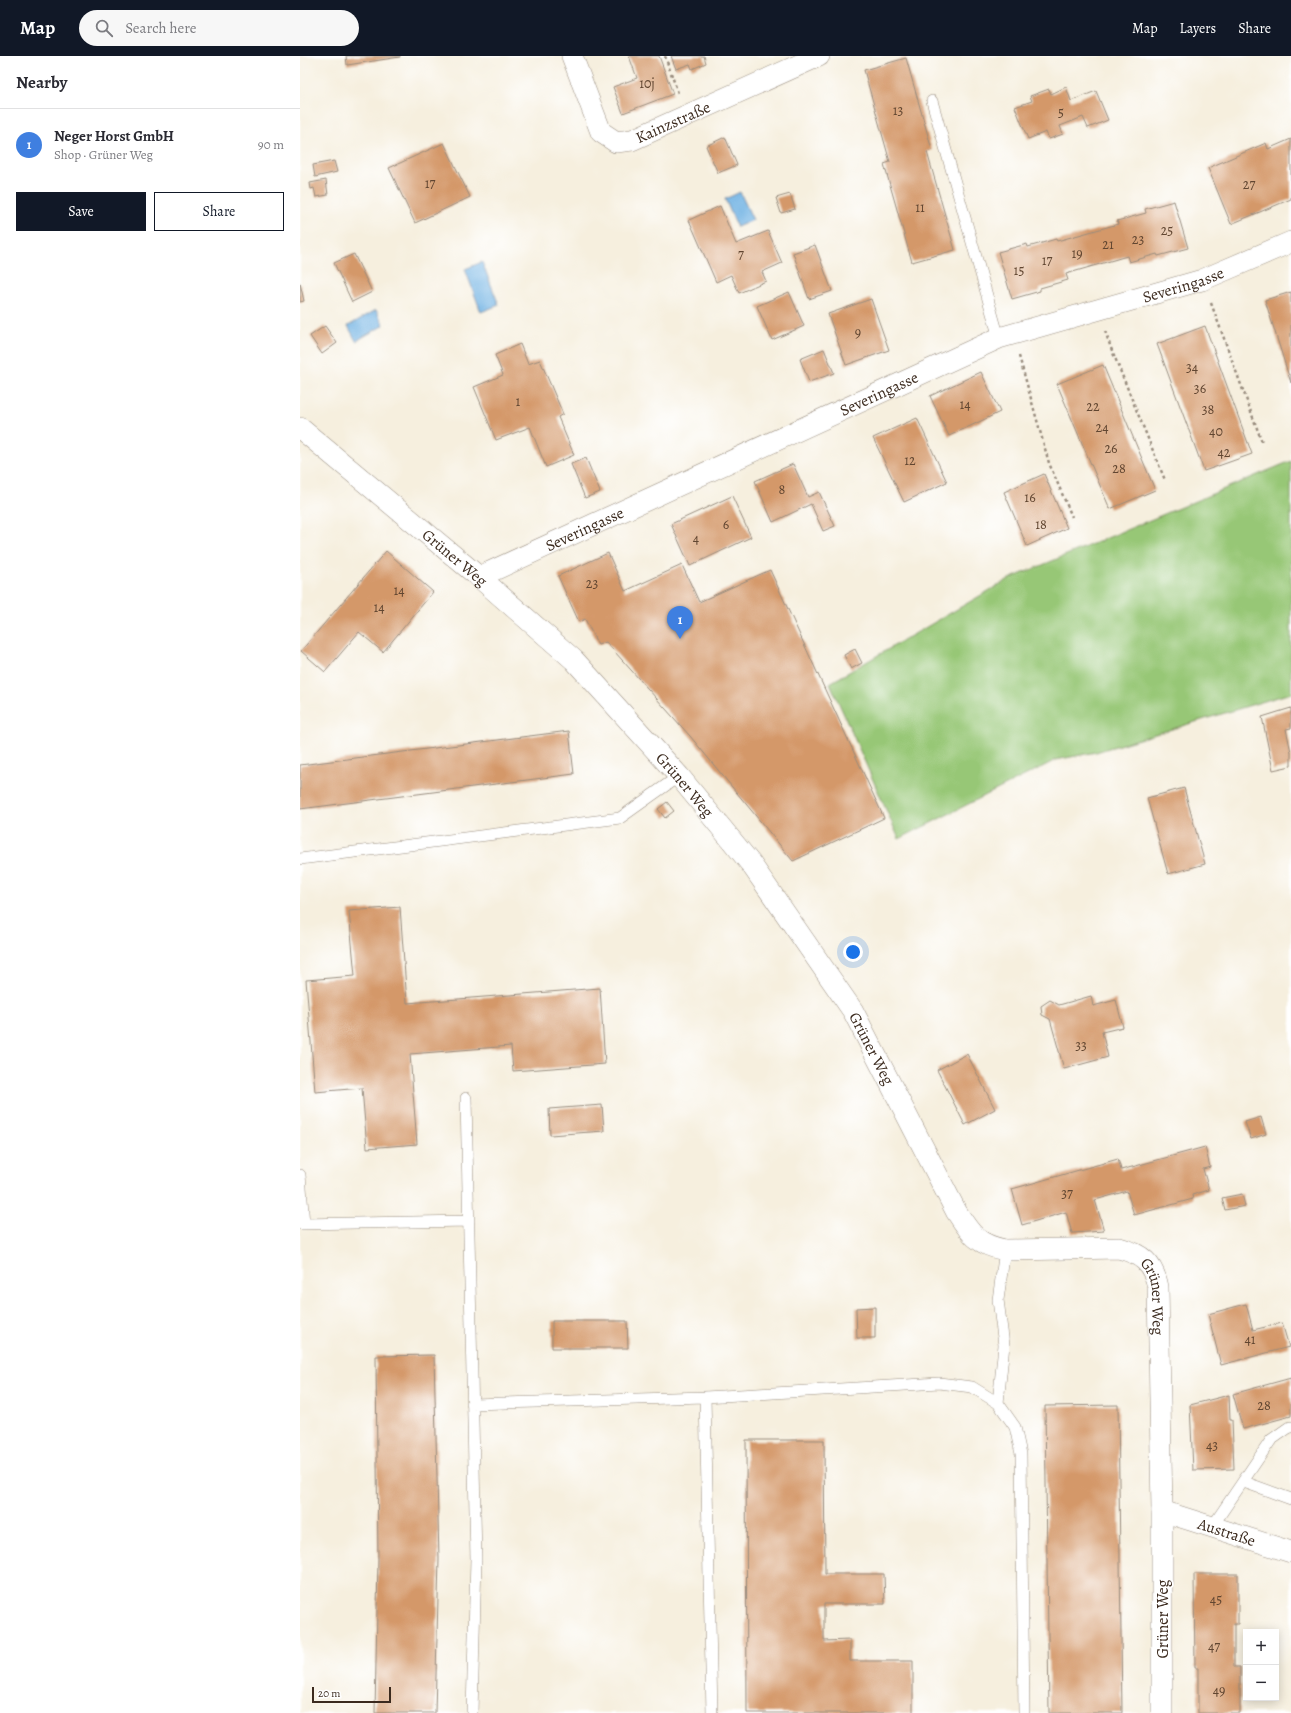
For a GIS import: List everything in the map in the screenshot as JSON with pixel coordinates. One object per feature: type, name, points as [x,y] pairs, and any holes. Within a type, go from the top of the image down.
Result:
[{"type":"street","name":"Kainzstraße","points":[[572,56],[601,132],[616,142],[632,140],[818,56]]},
{"type":"street","name":"Severingasse","points":[[479,577],[1006,336],[1202,280],[1291,242]]},
{"type":"street","name":"Grüner Weg","points":[[300,428],[479,577],[574,660],[679,776],[751,864],[853,1011],[956,1211],[970,1233],[980,1242],[992,1248],[1005,1250],[1119,1248],[1133,1252],[1150,1265],[1156,1275],[1158,1287],[1162,1511],[1162,1713]]},
{"type":"street","name":"Austraße","points":[[1162,1511],[1291,1552]]},
{"type":"lane","points":[[932,101],[1006,336]]},
{"type":"lane","points":[[300,859],[620,818],[679,776]]},
{"type":"lane","points":[[466,1098],[476,1559],[472,1713]]},
{"type":"lane","points":[[300,1175],[302,1224],[469,1221]]},
{"type":"lane","points":[[998,1403],[1004,1345],[998,1300],[1005,1250]]},
{"type":"lane","points":[[472,1404],[705,1397],[939,1383],[972,1387],[998,1403],[1015,1427],[1021,1454],[1024,1713]]},
{"type":"lane","points":[[705,1397],[712,1713]]},
{"type":"lane","points":[[1212,1527],[1244,1482],[1271,1440],[1291,1427]]},
{"type":"lane","points":[[1244,1482],[1291,1499]]},
{"type":"path","points":[[665,56],[687,116]]},
{"type":"path","points":[[1202,280],[1262,442]]},
{"type":"path","points":[[1098,310],[1111,348],[1165,480]]},
{"type":"path","points":[[1006,336],[1049,463],[1072,517]]},
{"type":"green space","points":[[1291,461],[1291,693],[1096,752],[1056,760],[899,839],[830,683],[1009,579]]},
{"type":"water","points":[[740,192],[753,220],[737,227],[725,199]]},
{"type":"water","points":[[482,262],[499,305],[481,312],[465,269]]},
{"type":"water","points":[[376,310],[384,325],[356,341],[348,326]]},
{"type":"building","points":[[346,56],[400,56],[400,57],[347,65]]},
{"type":"building","points":[[629,56],[659,56],[673,94],[623,113],[613,87],[637,78]]},
{"type":"building","points":[[671,56],[704,56],[706,63],[692,69],[690,64],[676,69]]},
{"type":"building","points":[[906,58],[932,150],[927,152],[955,250],[912,262],[884,164],[890,162],[864,70]]},
{"type":"building","points":[[1066,87],[1071,101],[1096,91],[1108,120],[1088,128],[1083,117],[1060,126],[1063,134],[1049,139],[1046,132],[1028,139],[1015,107],[1032,101],[1030,96],[1049,89],[1051,94]]},
{"type":"building","points":[[725,137],[737,165],[718,173],[706,146]]},
{"type":"building","points":[[1291,139],[1291,199],[1231,224],[1208,168],[1266,143],[1268,149]]},
{"type":"building","points":[[444,143],[470,197],[415,223],[389,168]]},
{"type":"building","points":[[334,161],[337,172],[315,177],[313,165]]},
{"type":"building","points":[[326,180],[328,195],[316,197],[314,188],[311,189],[310,183]]},
{"type":"building","points":[[790,194],[795,209],[781,213],[776,198]]},
{"type":"building","points":[[1174,201],[1188,248],[1158,256],[1157,254],[1129,262],[1127,256],[1066,274],[1068,280],[1040,288],[1040,291],[1012,299],[998,252],[1027,244],[1028,247],[1056,239],[1057,241],[1118,224],[1117,221],[1146,213],[1145,209]]},
{"type":"building","points":[[720,206],[736,244],[768,231],[782,263],[762,272],[766,281],[739,293],[731,275],[716,282],[689,220]]},
{"type":"building","points":[[815,245],[832,291],[809,299],[793,253]]},
{"type":"building","points":[[354,254],[372,292],[352,302],[334,263]]},
{"type":"building","points":[[300,283],[304,301],[300,302]]},
{"type":"building","points":[[789,292],[804,326],[772,340],[757,306]]},
{"type":"building","points":[[1291,292],[1291,383],[1265,300]]},
{"type":"building","points":[[871,299],[889,350],[846,365],[828,314]]},
{"type":"building","points":[[325,326],[337,343],[322,354],[310,336]]},
{"type":"building","points":[[1205,326],[1252,454],[1204,471],[1157,344]]},
{"type":"building","points":[[520,344],[528,364],[540,360],[563,414],[558,417],[574,455],[546,467],[530,427],[496,440],[474,387],[503,375],[495,355]]},
{"type":"building","points":[[824,349],[834,373],[809,382],[800,359]]},
{"type":"building","points":[[1103,365],[1155,490],[1110,509],[1057,384]]},
{"type":"building","points":[[981,372],[1000,412],[949,436],[930,396]]},
{"type":"building","points":[[917,418],[947,482],[904,502],[873,438]]},
{"type":"building","points":[[586,458],[600,492],[585,498],[571,464]]},
{"type":"building","points":[[793,464],[808,497],[819,492],[835,526],[823,531],[811,504],[773,522],[755,481]]},
{"type":"building","points":[[1044,474],[1067,528],[1027,546],[1004,492]]},
{"type":"building","points":[[732,496],[751,537],[690,566],[671,524]]},
{"type":"building","points":[[386,551],[433,592],[383,652],[359,632],[325,672],[301,651]]},
{"type":"building","points":[[608,553],[625,591],[682,565],[699,602],[770,570],[884,818],[793,861],[690,736],[606,642],[598,645],[585,619],[579,622],[558,576]]},
{"type":"building","points":[[855,649],[862,663],[851,669],[844,655]]},
{"type":"building","points":[[1291,708],[1291,728],[1286,729],[1291,752],[1291,766],[1273,770],[1262,717]]},
{"type":"building","points":[[569,731],[574,774],[300,809],[300,765]]},
{"type":"building","points":[[1184,788],[1205,864],[1168,874],[1147,798]]},
{"type":"building","points":[[667,802],[674,811],[665,818],[658,809]]},
{"type":"building","points":[[400,907],[407,1003],[600,988],[605,1064],[513,1071],[511,1046],[410,1054],[417,1144],[367,1148],[362,1088],[315,1092],[306,980],[355,976],[349,911]]},
{"type":"building","points":[[1091,996],[1093,1006],[1116,1000],[1123,1027],[1102,1032],[1108,1057],[1064,1069],[1050,1019],[1042,1015],[1041,1006],[1050,1000],[1059,1005]]},
{"type":"building","points":[[967,1054],[995,1109],[965,1125],[937,1070]]},
{"type":"building","points":[[602,1105],[604,1131],[550,1135],[549,1109]]},
{"type":"building","points":[[1261,1117],[1266,1134],[1251,1139],[1245,1122]]},
{"type":"building","points":[[1205,1147],[1210,1167],[1203,1169],[1209,1190],[1192,1195],[1193,1199],[1134,1215],[1127,1191],[1095,1200],[1104,1231],[1072,1233],[1066,1212],[1022,1225],[1012,1189],[1118,1159],[1121,1170]]},
{"type":"building","points":[[1242,1194],[1245,1206],[1225,1210],[1222,1198]]},
{"type":"building","points":[[1246,1304],[1253,1330],[1282,1323],[1289,1347],[1221,1365],[1208,1314]]},
{"type":"building","points":[[875,1307],[875,1338],[857,1338],[856,1308]]},
{"type":"building","points":[[552,1321],[627,1321],[628,1348],[552,1348]]},
{"type":"building","points":[[434,1355],[439,1559],[435,1713],[375,1713],[378,1560],[376,1356]]},
{"type":"building","points":[[1291,1378],[1291,1416],[1243,1429],[1233,1394]]},
{"type":"building","points":[[1229,1395],[1230,1420],[1232,1420],[1234,1469],[1193,1470],[1190,1405]]},
{"type":"building","points":[[1118,1405],[1122,1713],[1049,1713],[1045,1406]]},
{"type":"building","points":[[746,1440],[824,1440],[825,1574],[884,1574],[885,1604],[824,1604],[824,1641],[850,1640],[850,1661],[913,1661],[913,1713],[747,1713]]},
{"type":"building","points":[[1194,1574],[1238,1574],[1238,1624],[1234,1624],[1234,1667],[1240,1667],[1240,1713],[1198,1713],[1198,1668],[1195,1668]]},
{"type":"place","name":"Neger Horst GmbH","points":[[680,639]]}]
